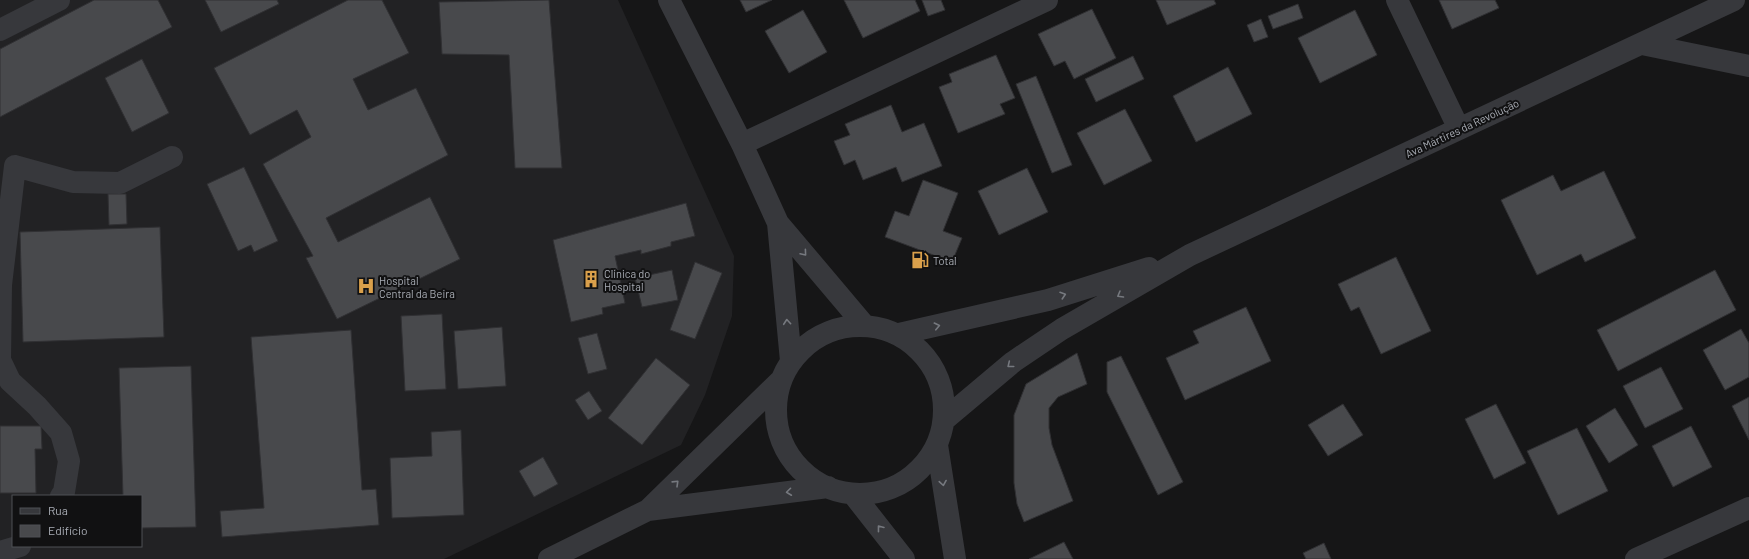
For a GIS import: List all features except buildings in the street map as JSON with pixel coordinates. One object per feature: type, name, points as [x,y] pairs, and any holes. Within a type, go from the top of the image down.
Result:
[{"type":"street","points":[[0,30],[59,0]]},
{"type":"street","points":[[669,0],[742,144],[778,223],[865,326]]},
{"type":"street","points":[[742,144],[1047,0]]},
{"type":"street","points":[[1397,0],[1459,129]]},
{"type":"street","name":"Ava Mártires da Revolução","points":[[1190,255],[1734,0]]},
{"type":"street","points":[[1642,44],[1749,66]]},
{"type":"street","points":[[62,495],[69,461],[61,433],[37,406],[10,381],[0,360],[1,285],[5,207],[15,166],[73,182],[120,183],[172,157]]},
{"type":"street","points":[[778,223],[791,361]]},
{"type":"street","points":[[899,334],[1048,300],[1190,255]]},
{"type":"street","points":[[944,420],[1012,362],[1062,329],[1190,255]]},
{"type":"street","points":[[549,559],[648,510],[780,381],[791,361],[811,341],[837,329],[865,326],[882,328],[899,334],[920,349],[936,370],[944,394],[944,420],[937,445],[923,466],[903,483],[879,492],[853,494],[828,488],[806,474],[789,455],[778,432],[775,407],[780,381]]},
{"type":"street","points":[[937,445],[955,559]]},
{"type":"street","points":[[648,510],[828,488]]},
{"type":"street","points":[[853,494],[904,559]]},
{"type":"street","points":[[1636,559],[1749,508]]},
{"type":"street","points":[[0,552],[17,547]]},
{"type":"shaded area","name":"Hospital Central da Beira","points":[[0,0],[618,0],[734,256],[732,316],[705,395],[681,445],[444,559],[0,559]]},
{"type":"place","name":"Total","points":[[920,260]]},
{"type":"place","name":"Clinica do Hospital","points":[[591,279]]},
{"type":"place","name":"Hospital Central da Beira","points":[[366,286]]}]
